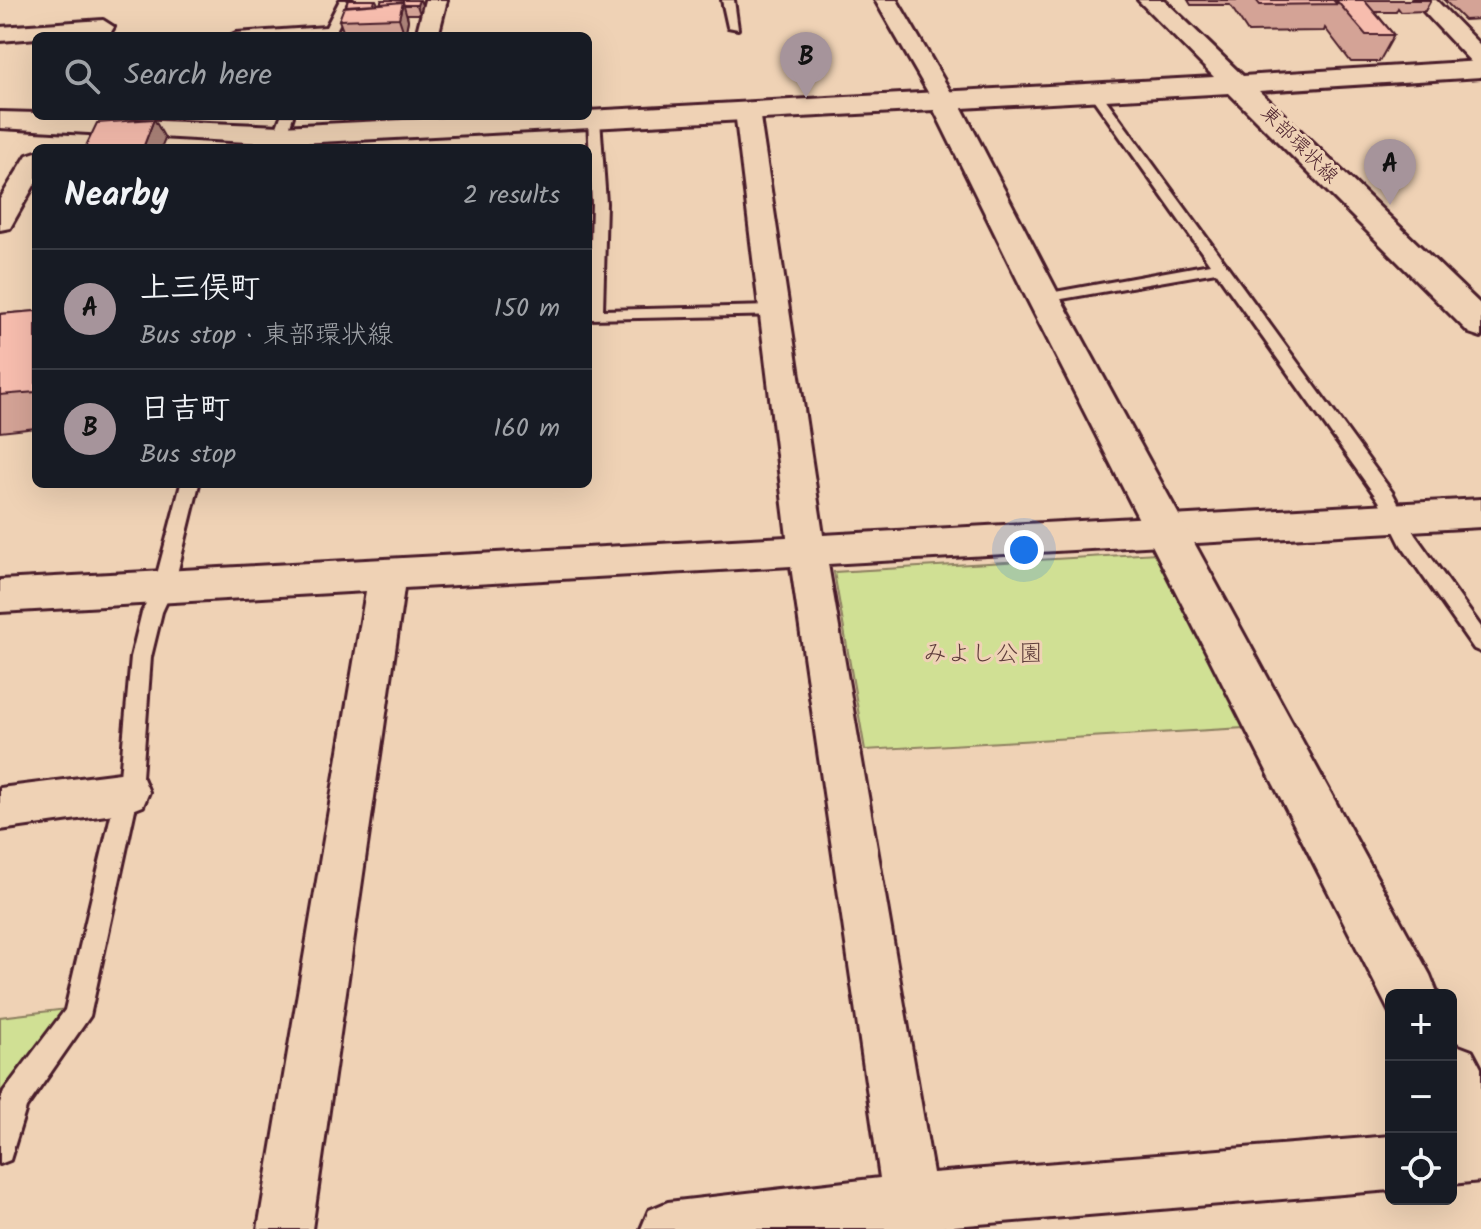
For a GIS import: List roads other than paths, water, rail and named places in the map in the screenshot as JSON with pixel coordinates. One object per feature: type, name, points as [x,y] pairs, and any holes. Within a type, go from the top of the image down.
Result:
[{"type":"street","points":[[428,32],[436,0]]},
{"type":"street","points":[[886,0],[944,101],[1044,299],[1407,989]]},
{"type":"street","name":"東部環状線","points":[[1150,0],[1239,84],[1481,325]]},
{"type":"street","points":[[1424,0],[1481,59]]},
{"type":"street","points":[[0,34],[104,25]]},
{"type":"street","points":[[594,119],[1481,69]]},
{"type":"street","points":[[747,111],[807,550],[913,1216]]},
{"type":"street","points":[[0,120],[59,120],[281,133],[406,123],[547,120]]},
{"type":"street","points":[[45,144],[59,120]]},
{"type":"street","points":[[0,222],[7,196],[32,165]]},
{"type":"street","points":[[0,596],[1481,513]]},
{"type":"street","points":[[285,1229],[387,576]]},
{"type":"street","points":[[0,809],[128,792]]},
{"type":"street","points":[[1457,1083],[1481,1129]]},
{"type":"street","points":[[1457,1157],[1481,1155]]},
{"type":"street","points":[[668,1229],[913,1216],[1385,1164]]},
{"type":"lane","points":[[330,32],[346,0]]},
{"type":"lane","points":[[728,0],[734,27]]},
{"type":"lane","points":[[1095,93],[1386,497],[1408,540],[1481,643]]},
{"type":"lane","points":[[594,119],[599,203],[595,315],[774,311]]},
{"type":"lane","points":[[1044,299],[1218,267]]},
{"type":"lane","points":[[0,1150],[14,1101],[77,1016],[128,792],[136,743],[141,657],[152,612],[164,586],[189,488]]},
{"type":"place","name":"日吉町","points":[[806,98]]},
{"type":"place","name":"上三俣町","points":[[1390,205]]},
{"type":"park label","name":"みよし公園","points":[[983,653]]}]
